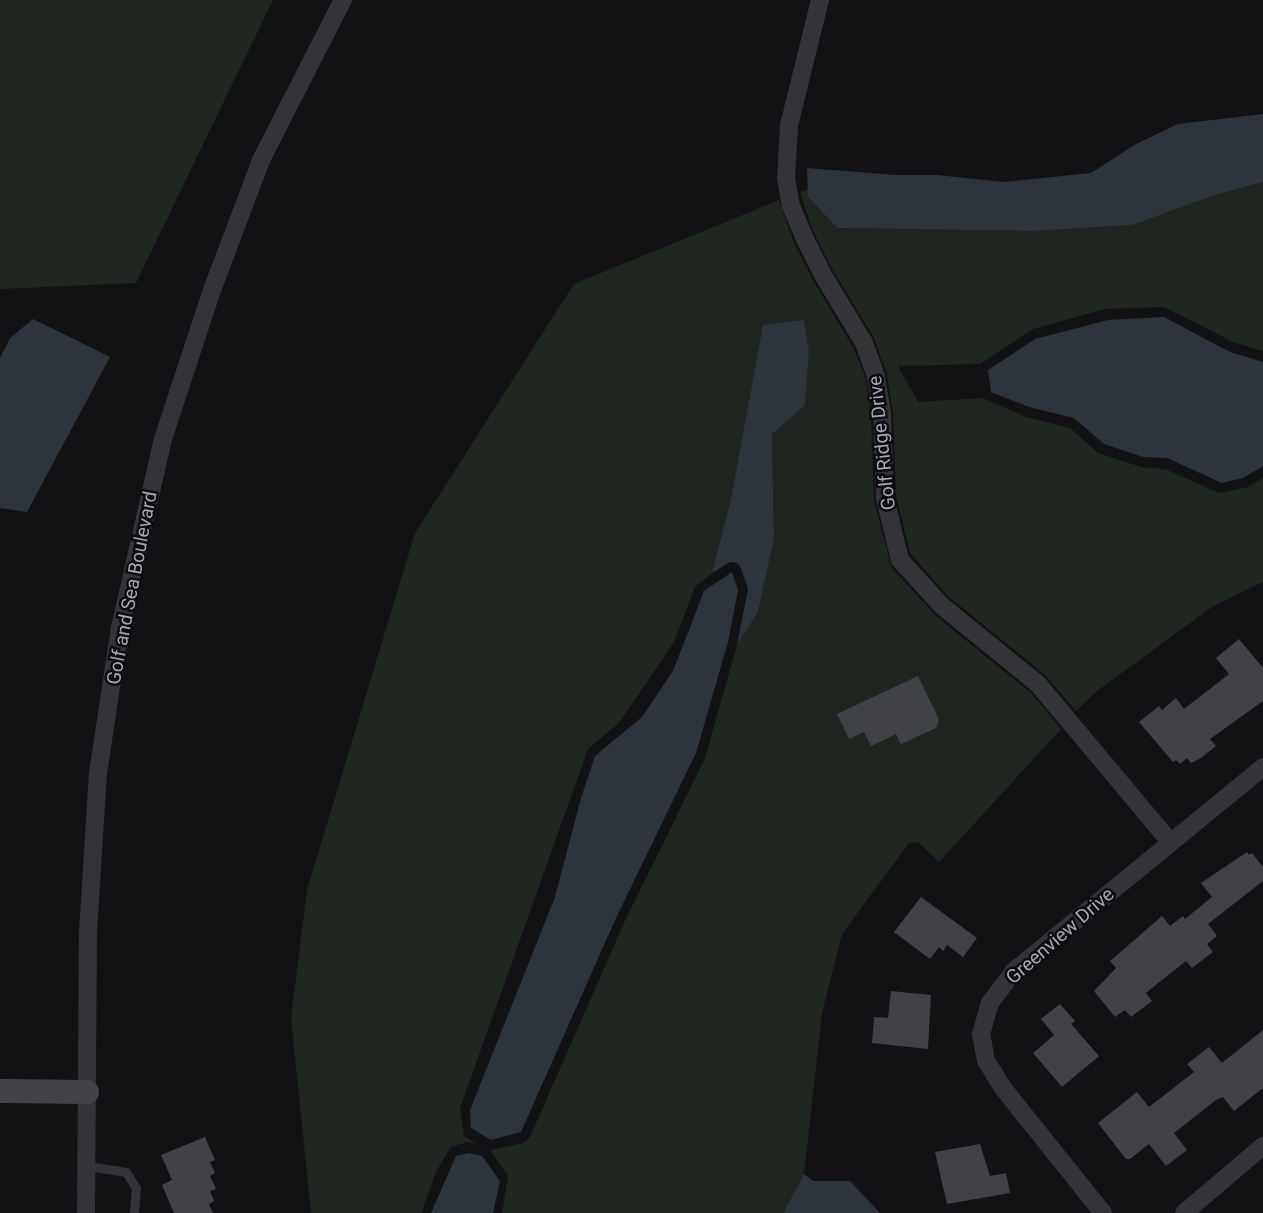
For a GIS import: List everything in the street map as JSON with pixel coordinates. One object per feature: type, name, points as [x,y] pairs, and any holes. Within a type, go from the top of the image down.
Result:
[{"type":"street","name":"Golf and Sea Boulevard","points":[[86,1213],[89,1166],[88,932],[98,773],[120,628],[163,439],[212,290],[261,160],[344,0]]},
{"type":"street","name":"Golf Ridge Drive","points":[[820,0],[789,125],[786,178],[791,206],[804,237],[864,343],[876,376],[882,413],[885,498],[900,559],[942,606],[1038,684],[1170,842]]},
{"type":"street","name":"Greenview Drive","points":[[1103,1213],[1003,1088],[986,1061],[981,1034],[990,1003],[1014,971],[1263,767]]},
{"type":"street","points":[[0,1091],[87,1092]]},
{"type":"street","points":[[1184,1213],[1263,1146]]},
{"type":"lane","points":[[89,1166],[126,1172],[136,1188],[134,1213]]},
{"type":"shaded area","points":[[0,0],[273,0],[136,283],[0,289]]},
{"type":"shaded area","points":[[1263,114],[1263,182],[1212,196],[1133,225],[1033,231],[837,228],[808,197],[807,168],[895,175],[937,175],[1004,182],[1091,173],[1136,144],[1178,124]]},
{"type":"shaded area","points":[[1263,182],[1263,351],[1233,342],[1164,307],[1105,309],[1033,329],[980,364],[898,366],[918,402],[983,398],[1026,417],[1070,428],[1098,453],[1141,467],[1165,469],[1219,493],[1248,487],[1263,478],[1263,582],[1212,607],[1097,691],[1076,711],[1044,674],[949,597],[910,553],[896,496],[893,412],[886,371],[873,336],[832,269],[813,231],[800,192],[808,189],[808,197],[837,228],[1033,231],[1133,225],[1212,196]]},
{"type":"shaded area","points":[[779,200],[794,243],[854,349],[866,379],[871,414],[874,501],[892,568],[936,616],[1031,693],[1061,729],[939,862],[918,842],[909,843],[842,934],[822,1013],[804,1174],[783,1213],[502,1213],[508,1176],[490,1150],[523,1143],[530,1137],[624,923],[705,758],[737,645],[758,612],[774,539],[772,433],[805,405],[809,352],[731,499],[712,573],[695,587],[674,642],[619,723],[588,749],[460,1108],[464,1136],[477,1144],[467,1142],[451,1147],[437,1170],[421,1213],[311,1213],[291,1018],[307,890],[415,533],[574,284]]},
{"type":"shaded area","points":[[1164,317],[1230,352],[1263,362],[1263,466],[1243,478],[1222,483],[1167,458],[1143,457],[1104,444],[1074,418],[1029,407],[991,392],[988,370],[1035,339],[1108,320]]},
{"type":"shaded area","points":[[33,319],[110,357],[27,512],[0,508],[0,358],[10,338]]},
{"type":"shaded area","points":[[804,320],[809,352],[805,405],[772,434],[774,539],[758,612],[737,645],[748,589],[741,568],[737,563],[730,562],[712,573],[731,499],[763,325]]},
{"type":"shaded area","points":[[732,572],[738,590],[728,642],[696,753],[616,918],[521,1132],[491,1140],[471,1128],[470,1110],[555,897],[595,756],[642,717],[673,671],[704,591]]},
{"type":"shaded area","points":[[469,1153],[482,1156],[500,1181],[493,1213],[431,1213],[456,1156]]},
{"type":"shaded area","points":[[804,1174],[813,1181],[850,1181],[880,1213],[783,1213]]},
{"type":"building","points":[[1239,639],[1263,668],[1263,701],[1210,739],[1216,746],[1201,758],[1191,763],[1187,758],[1180,764],[1176,760],[1173,762],[1139,722],[1159,706],[1162,710],[1176,698],[1184,709],[1229,674],[1216,658]]},
{"type":"building","points":[[918,676],[939,720],[936,728],[901,744],[896,734],[871,746],[864,732],[849,739],[837,714]]},
{"type":"building","points":[[1247,852],[1249,855],[1252,853],[1263,867],[1263,881],[1208,924],[1217,936],[1207,944],[1213,952],[1192,968],[1186,961],[1146,993],[1152,1001],[1131,1017],[1125,1010],[1115,1017],[1094,991],[1116,968],[1110,961],[1162,916],[1170,926],[1183,916],[1185,919],[1212,897],[1201,883]]},
{"type":"building","points":[[921,897],[977,938],[963,957],[947,945],[943,951],[939,947],[930,959],[894,932]]},
{"type":"building","points":[[891,991],[931,995],[928,1049],[872,1043],[874,1017],[888,1018]]},
{"type":"building","points":[[1060,1004],[1075,1021],[1071,1024],[1099,1056],[1062,1087],[1033,1053],[1054,1035],[1041,1019]]},
{"type":"building","points":[[1263,1030],[1263,1088],[1234,1111],[1223,1097],[1216,1100],[1174,1133],[1187,1150],[1166,1166],[1149,1144],[1130,1159],[1126,1159],[1098,1123],[1137,1092],[1149,1107],[1194,1072],[1187,1064],[1209,1047],[1222,1063]]},
{"type":"building","points":[[205,1137],[215,1160],[210,1162],[215,1173],[210,1176],[216,1189],[210,1191],[214,1201],[209,1204],[213,1213],[174,1213],[162,1185],[172,1180],[161,1155]]},
{"type":"building","points":[[980,1144],[990,1176],[1006,1173],[1010,1193],[947,1204],[935,1152]]}]
